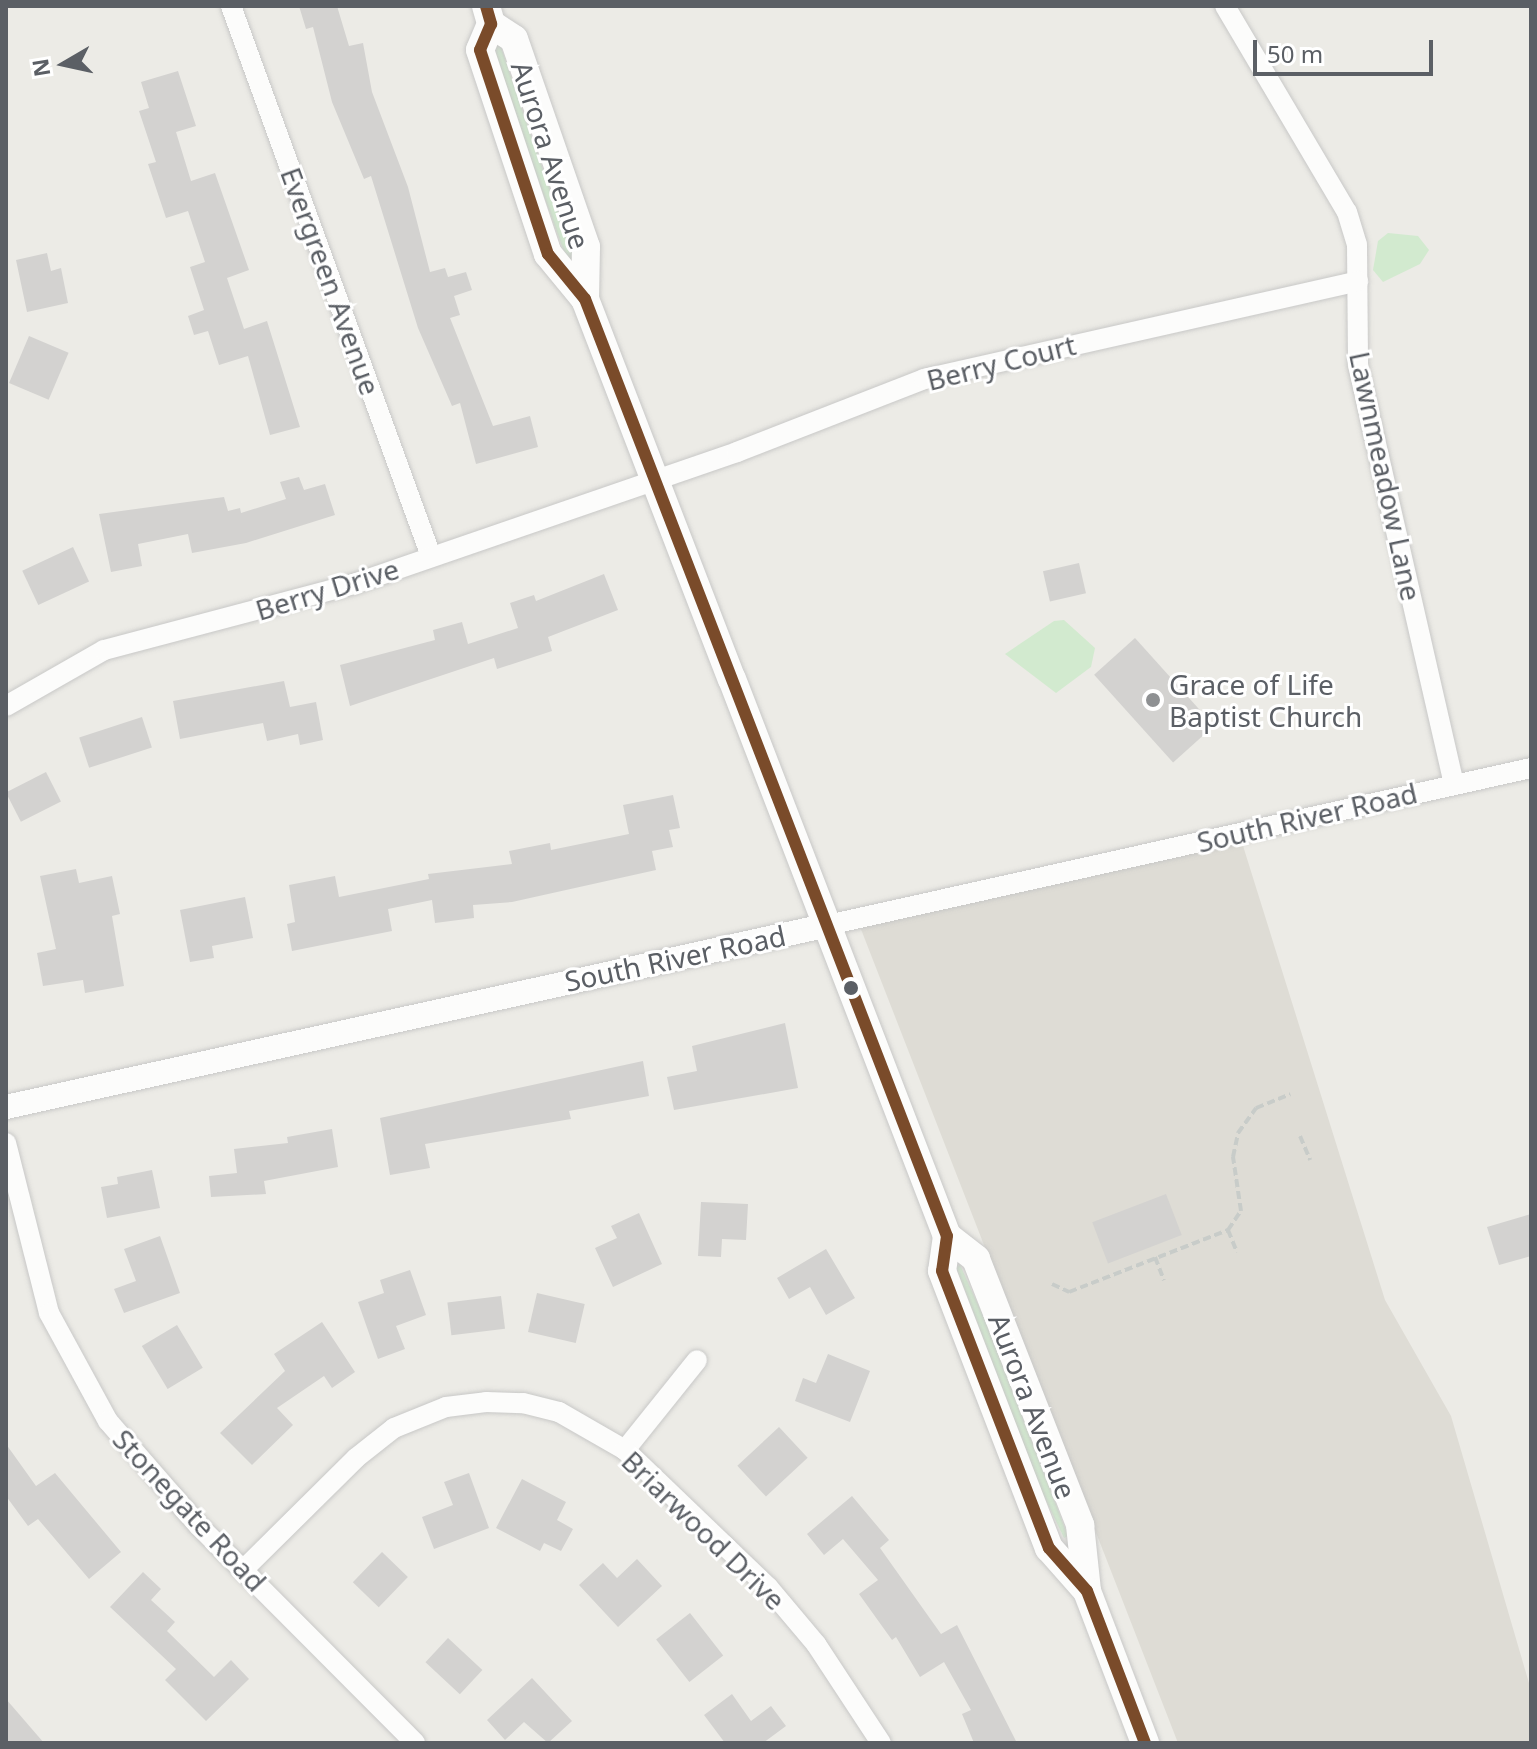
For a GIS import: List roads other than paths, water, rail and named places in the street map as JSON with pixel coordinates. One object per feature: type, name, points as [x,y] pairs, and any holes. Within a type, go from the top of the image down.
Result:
[{"type":"main road","name":"Aurora Avenue","points":[[489,15],[514,39],[586,247],[585,299],[947,1236],[942,1271],[1049,1548],[1087,1591],[1145,1743]]},
{"type":"street","name":"Evergreen Avenue","points":[[231,6],[431,556]]},
{"type":"street","name":"Lawnmeadow Lane","points":[[1225,6],[1347,212],[1357,245],[1358,365],[1454,784]]},
{"type":"street","name":"Berry Court","points":[[654,479],[924,379],[1358,281]]},
{"type":"street","name":"Berry Drive","points":[[6,706],[104,650],[328,592],[654,479]]},
{"type":"street","name":"South River Road","points":[[6,1107],[1531,768]]},
{"type":"street","name":"Stonegate Road","points":[[6,1143],[34,1264],[62,1341],[108,1421],[148,1471],[415,1743]]},
{"type":"street","points":[[625,1450],[697,1360]]},
{"type":"street","name":"Briarwood Drive","points":[[243,1570],[381,1437],[446,1407],[523,1403],[559,1412],[625,1450],[768,1587],[816,1644],[881,1743]]},
{"type":"place","name":"Grace of Life Baptist Church","points":[[1153,700]]}]
